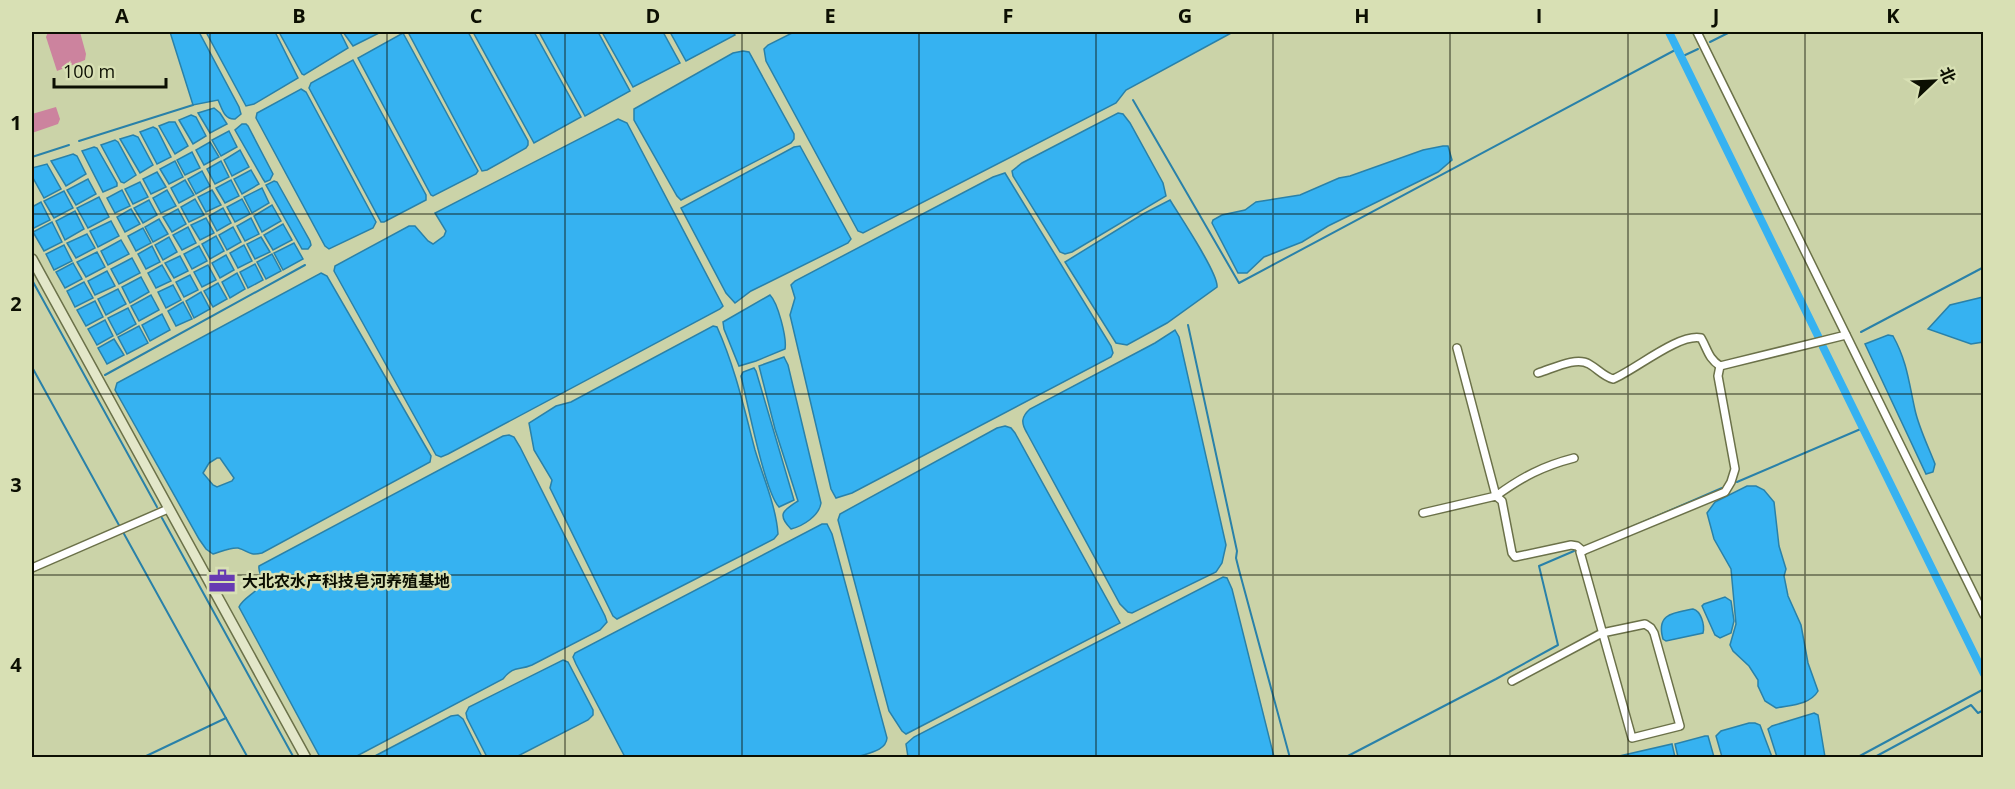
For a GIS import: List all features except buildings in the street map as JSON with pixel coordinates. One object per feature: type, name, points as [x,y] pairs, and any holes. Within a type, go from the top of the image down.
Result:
[{"type":"street","points":[[1697,32],[1983,615]]},
{"type":"street","points":[[32,259],[306,758]]},
{"type":"street","points":[[1720,366],[1846,335]]},
{"type":"street","points":[[1538,373],[1580,361],[1613,379],[1625,374],[1648,357],[1692,336],[1701,338],[1712,360],[1720,366]]},
{"type":"street","points":[[1457,348],[1496,496],[1502,501],[1512,553],[1515,557],[1571,545],[1583,551]]},
{"type":"street","points":[[1512,681],[1602,633],[1645,624],[1651,628],[1680,726],[1632,738],[1602,633],[1580,552],[1725,492],[1735,470],[1718,376],[1720,366]]},
{"type":"street","points":[[1423,513],[1496,496],[1549,464],[1574,459]]},
{"type":"street","points":[[32,568],[168,509]]},
{"type":"shaded area","points":[[48,32],[80,32],[86,54],[85,60],[57,71],[46,37]]},
{"type":"shaded area","points":[[56,107],[60,119],[58,124],[32,133],[32,114]]},
{"type":"water","points":[[170,32],[199,32],[239,107],[241,114],[235,119],[226,116],[218,100],[193,105]]},
{"type":"water","points":[[206,32],[275,32],[298,78],[254,104],[246,106]]},
{"type":"water","points":[[279,32],[340,32],[348,48],[304,75]]},
{"type":"water","points":[[343,32],[381,32],[353,46]]},
{"type":"water","points":[[408,32],[468,32],[528,141],[526,148],[482,171]]},
{"type":"water","points":[[473,32],[534,32],[581,117],[534,143]]},
{"type":"water","points":[[539,32],[598,32],[630,91],[585,116]]},
{"type":"water","points":[[602,32],[663,32],[680,63],[633,87]]},
{"type":"water","points":[[670,32],[733,32],[735,35],[686,61]]},
{"type":"water","points":[[794,32],[1233,32],[1126,90],[1116,103],[863,233],[858,231],[766,61],[764,49]]},
{"type":"water","points":[[403,33],[478,171],[433,196],[358,58]]},
{"type":"water","points":[[749,52],[794,134],[794,139],[791,143],[681,200],[634,120],[634,109],[733,53]]},
{"type":"water","points":[[353,60],[426,195],[426,200],[384,222],[381,222],[309,88],[311,83]]},
{"type":"water","points":[[301,89],[306,92],[376,222],[373,228],[329,249],[325,246],[256,118],[257,113]]},
{"type":"water","points":[[214,108],[227,124],[210,133],[198,113]]},
{"type":"water","points":[[1118,113],[1123,114],[1130,123],[1163,183],[1166,196],[1065,254],[1060,252],[1012,171],[1022,163]]},
{"type":"water","points":[[191,115],[196,117],[206,136],[193,144],[179,120]]},
{"type":"water","points":[[618,119],[627,123],[723,306],[448,454],[441,457],[436,455],[334,271],[335,266],[409,226],[415,226],[433,244],[444,236],[446,231],[435,213]]},
{"type":"water","points":[[175,122],[188,146],[175,154],[159,126]]},
{"type":"water","points":[[242,124],[248,126],[273,174],[270,180],[265,182],[235,130]]},
{"type":"water","points":[[153,127],[157,129],[171,157],[157,164],[140,132]]},
{"type":"water","points":[[229,131],[237,147],[221,156],[212,140]]},
{"type":"water","points":[[133,135],[138,137],[153,165],[140,173],[120,139]]},
{"type":"water","points":[[115,140],[136,175],[124,183],[121,182],[101,145]]},
{"type":"water","points":[[210,142],[219,157],[204,165],[196,150]]},
{"type":"water","points":[[800,146],[851,239],[848,243],[751,291],[735,303],[726,293],[681,208],[794,147]]},
{"type":"water","points":[[1448,146],[1452,160],[1438,172],[1328,226],[1302,242],[1264,257],[1247,273],[1238,273],[1212,223],[1222,215],[1245,210],[1256,202],[1300,195],[1339,178],[1423,150]]},
{"type":"water","points":[[97,148],[117,183],[117,186],[103,192],[82,151]]},
{"type":"water","points":[[240,150],[249,167],[232,176],[224,160]]},
{"type":"water","points":[[192,152],[200,168],[185,175],[177,160]]},
{"type":"water","points":[[73,154],[77,156],[86,174],[66,186],[51,161]]},
{"type":"water","points":[[175,161],[183,177],[169,184],[160,169]]},
{"type":"water","points":[[221,161],[229,177],[215,184],[207,169]]},
{"type":"water","points":[[47,164],[61,189],[44,198],[32,176],[32,168]]},
{"type":"water","points":[[251,170],[259,184],[242,194],[234,179]]},
{"type":"water","points":[[202,171],[210,186],[196,194],[188,179]]},
{"type":"water","points":[[157,172],[166,187],[151,194],[143,179]]},
{"type":"water","points":[[1005,173],[1111,346],[1113,353],[1111,357],[852,493],[836,498],[831,489],[790,315],[795,298],[791,285],[993,177]]},
{"type":"water","points":[[88,179],[96,194],[76,205],[67,190]]},
{"type":"water","points":[[185,180],[194,195],[179,203],[171,188]]},
{"type":"water","points":[[231,180],[239,196],[225,203],[216,188]]},
{"type":"water","points":[[140,182],[148,197],[133,204],[125,189]]},
{"type":"water","points":[[277,182],[310,241],[311,245],[308,249],[302,249],[266,185]]},
{"type":"water","points":[[262,188],[269,203],[252,213],[244,197]]},
{"type":"water","points":[[122,190],[130,206],[115,213],[107,198]]},
{"type":"water","points":[[167,190],[176,206],[161,213],[153,198]]},
{"type":"water","points":[[212,190],[221,205],[206,212],[198,197]]},
{"type":"water","points":[[64,191],[73,208],[54,218],[44,201]]},
{"type":"water","points":[[99,197],[109,217],[88,228],[77,208]]},
{"type":"water","points":[[195,199],[204,215],[189,222],[181,207]]},
{"type":"water","points":[[242,199],[250,214],[235,222],[227,207]]},
{"type":"water","points":[[149,200],[157,215],[143,223],[134,208]]},
{"type":"water","points":[[1170,200],[1212,270],[1217,287],[1167,323],[1127,345],[1116,343],[1065,262]]},
{"type":"water","points":[[41,202],[50,220],[32,229],[32,207]]},
{"type":"water","points":[[272,205],[281,221],[262,232],[254,216]]},
{"type":"water","points":[[223,208],[231,223],[217,231],[209,216]]},
{"type":"water","points":[[131,209],[140,224],[125,232],[117,217]]},
{"type":"water","points":[[178,209],[186,224],[172,232],[163,217]]},
{"type":"water","points":[[75,211],[84,229],[65,240],[56,221]]},
{"type":"water","points":[[206,218],[214,233],[200,240],[191,225]]},
{"type":"water","points":[[251,218],[259,234],[245,241],[237,226]]},
{"type":"water","points":[[159,219],[168,234],[153,242],[145,227]]},
{"type":"water","points":[[111,221],[119,236],[98,247],[90,231]]},
{"type":"water","points":[[52,222],[62,242],[44,251],[33,232]]},
{"type":"water","points":[[283,224],[292,240],[273,250],[264,235]]},
{"type":"water","points":[[188,227],[196,243],[182,250],[173,235]]},
{"type":"water","points":[[233,227],[241,242],[227,250],[219,235]]},
{"type":"water","points":[[143,228],[151,243],[136,251],[128,236]]},
{"type":"water","points":[[87,234],[95,248],[76,258],[67,243]]},
{"type":"water","points":[[216,236],[224,251],[210,259],[202,244]]},
{"type":"water","points":[[169,237],[177,252],[163,260],[155,245]]},
{"type":"water","points":[[261,237],[270,252],[255,259],[247,244]]},
{"type":"water","points":[[121,240],[129,254],[108,265],[101,251]]},
{"type":"water","points":[[294,243],[303,259],[283,270],[274,253]]},
{"type":"water","points":[[64,245],[72,261],[54,270],[46,254]]},
{"type":"water","points":[[244,245],[252,261],[238,268],[230,253]]},
{"type":"water","points":[[152,246],[160,262],[146,269],[138,254]]},
{"type":"water","points":[[199,246],[207,261],[192,269],[184,254]]},
{"type":"water","points":[[97,252],[105,267],[86,277],[77,262]]},
{"type":"water","points":[[272,254],[281,271],[266,279],[257,262]]},
{"type":"water","points":[[226,255],[234,270],[220,278],[212,263]]},
{"type":"water","points":[[180,256],[188,271],[174,278],[165,263]]},
{"type":"water","points":[[132,258],[140,273],[119,284],[111,269]]},
{"type":"water","points":[[73,263],[82,279],[65,288],[56,272]]},
{"type":"water","points":[[255,264],[263,280],[248,288],[240,272]]},
{"type":"water","points":[[162,265],[171,281],[156,288],[148,273]]},
{"type":"water","points":[[208,265],[216,280],[202,287],[194,272]]},
{"type":"water","points":[[107,271],[115,286],[95,295],[88,281]]},
{"type":"water","points":[[237,273],[245,289],[230,298],[222,282]]},
{"type":"water","points":[[321,273],[327,276],[431,456],[430,462],[262,553],[251,554],[235,548],[213,554],[199,539],[115,390],[117,383]],"holes":[[[220,458],[234,478],[217,487],[203,473],[209,463]]]},
{"type":"water","points":[[190,275],[198,290],[184,297],[176,282]]},
{"type":"water","points":[[141,277],[149,292],[130,303],[122,287]]},
{"type":"water","points":[[84,282],[93,298],[75,307],[67,291]]},
{"type":"water","points":[[218,283],[227,299],[213,307],[204,291]]},
{"type":"water","points":[[173,285],[181,300],[166,308],[158,292]]},
{"type":"water","points":[[118,289],[126,304],[106,315],[98,299]]},
{"type":"water","points":[[201,292],[210,309],[194,318],[186,301]]},
{"type":"water","points":[[151,295],[159,310],[139,321],[131,306]]},
{"type":"water","points":[[770,295],[781,321],[785,349],[739,366],[723,322]]},
{"type":"water","points":[[1983,297],[1983,342],[1971,344],[1928,329],[1950,305]]},
{"type":"water","points":[[95,301],[103,317],[86,326],[77,310]]},
{"type":"water","points":[[183,302],[192,319],[176,326],[168,311]]},
{"type":"water","points":[[128,308],[136,324],[117,335],[108,318]]},
{"type":"water","points":[[162,314],[170,330],[150,341],[142,325]]},
{"type":"water","points":[[105,320],[113,336],[97,345],[88,329]]},
{"type":"water","points":[[139,326],[148,343],[127,354],[118,337]]},
{"type":"water","points":[[713,326],[717,327],[734,372],[772,502],[778,534],[774,539],[617,619],[613,616],[550,488],[552,480],[534,450],[529,423],[556,406],[571,402]]},
{"type":"water","points":[[1175,330],[1179,337],[1226,545],[1222,563],[1216,572],[1132,613],[1120,604],[1025,429],[1023,420],[1030,409],[1155,343]]},
{"type":"water","points":[[1888,335],[1893,336],[1905,363],[1917,417],[1935,464],[1933,472],[1926,474],[1865,344]]},
{"type":"water","points":[[114,339],[124,355],[107,364],[98,348]]},
{"type":"water","points":[[784,357],[788,365],[821,503],[820,508],[810,520],[791,529],[783,516],[789,507],[798,501],[775,429],[759,366]]},
{"type":"water","points":[[754,368],[794,500],[779,507],[762,466],[741,376],[743,372]]},
{"type":"water","points":[[1005,426],[1011,428],[1015,433],[1120,623],[906,734],[889,711],[838,520],[840,514],[997,428]]},
{"type":"water","points":[[503,436],[514,437],[520,447],[607,622],[600,630],[532,665],[513,670],[503,679],[355,757],[320,757],[239,607],[261,585],[259,566]]},
{"type":"water","points":[[1747,486],[1756,486],[1764,490],[1774,502],[1779,546],[1786,569],[1784,576],[1788,596],[1801,625],[1808,663],[1818,691],[1805,702],[1776,708],[1765,701],[1758,686],[1758,680],[1730,645],[1736,624],[1731,569],[1714,539],[1707,513],[1715,502]]},
{"type":"water","points":[[822,524],[827,524],[832,534],[887,738],[883,746],[876,751],[857,757],[625,757],[576,664],[573,657],[575,653]]},
{"type":"water","points":[[1223,577],[1227,578],[1232,589],[1274,757],[908,757],[906,744],[914,737]]},
{"type":"water","points":[[1725,597],[1731,601],[1734,621],[1731,633],[1720,638],[1715,635],[1702,606]]},
{"type":"water","points":[[1693,609],[1702,619],[1703,633],[1666,641],[1663,639],[1662,624],[1668,616]]},
{"type":"water","points":[[563,660],[568,662],[593,710],[593,715],[588,720],[516,757],[487,757],[467,718],[466,713],[469,707]]},
{"type":"water","points":[[1814,713],[1818,715],[1825,757],[1777,757],[1768,729]]},
{"type":"water","points":[[458,715],[463,719],[482,757],[373,757],[451,716]]},
{"type":"water","points":[[1749,723],[1760,725],[1772,757],[1722,757],[1716,736],[1721,731]]},
{"type":"water","points":[[1708,736],[1714,757],[1678,757],[1675,744]]},
{"type":"water","points":[[1672,744],[1675,757],[1615,757]]},
{"type":"waterway","points":[[1669,32],[1818,336]]},
{"type":"waterway","points":[[1710,42],[1730,32]]},
{"type":"waterway","points":[[1133,100],[1239,283],[1677,49]]},
{"type":"waterway","points":[[1681,57],[1698,49]]},
{"type":"waterway","points":[[79,141],[193,105]]},
{"type":"waterway","points":[[32,157],[69,145]]},
{"type":"waterway","points":[[105,375],[305,265]]},
{"type":"waterway","points":[[1861,332],[1984,267]]},
{"type":"waterway","points":[[32,280],[157,507]]},
{"type":"waterway","points":[[1188,325],[1237,551],[1236,558],[1290,758]]},
{"type":"waterway","points":[[1823,347],[1984,674]]},
{"type":"waterway","points":[[32,367],[120,527]]},
{"type":"waterway","points":[[1737,482],[1863,428]]},
{"type":"waterway","points":[[1606,538],[1722,488]]},
{"type":"waterway","points":[[162,518],[294,758]]},
{"type":"waterway","points":[[123,532],[248,758]]},
{"type":"waterway","points":[[1344,758],[1558,645],[1539,566],[1574,551]]},
{"type":"waterway","points":[[1856,758],[1984,689]]},
{"type":"waterway","points":[[1873,758],[1971,705],[1978,713],[1984,710]]},
{"type":"waterway","points":[[142,758],[226,718]]},
{"type":"place","name":"大北农水产科技皂河养殖基地","points":[[222,581]]}]
